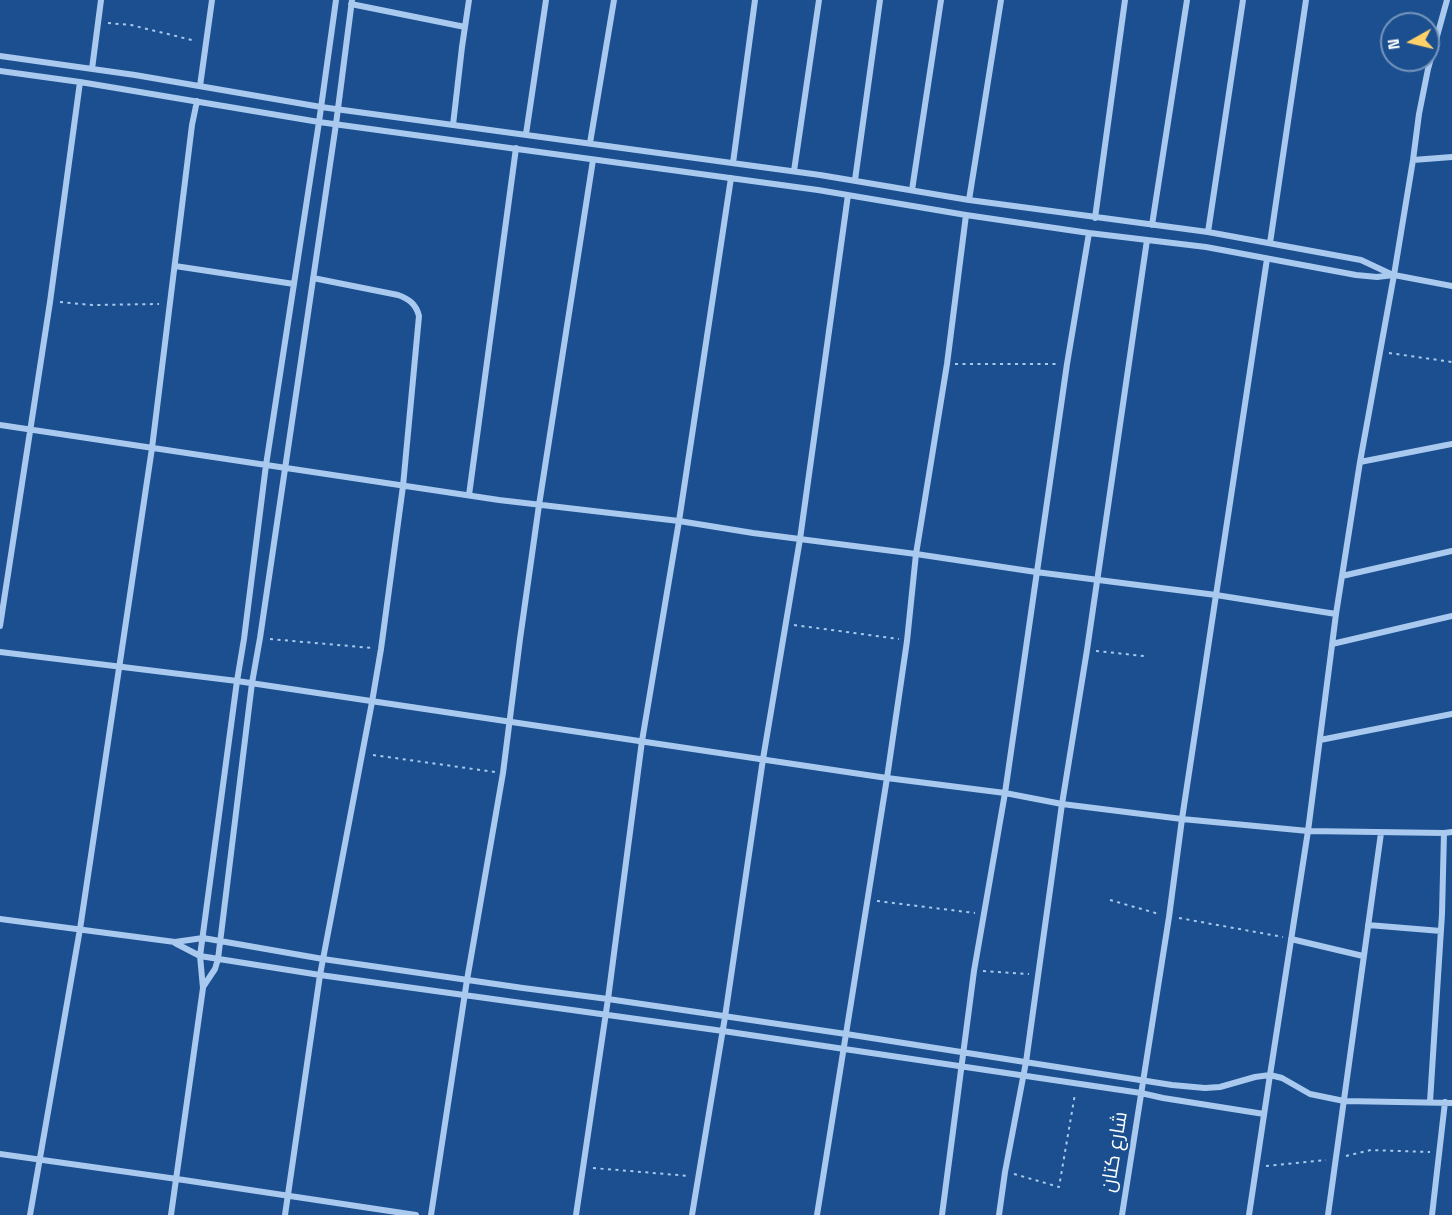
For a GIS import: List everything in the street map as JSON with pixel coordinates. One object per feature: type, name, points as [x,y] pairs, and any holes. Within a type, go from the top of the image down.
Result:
[{"type":"street","points":[[92,69],[100,0]]},
{"type":"street","points":[[200,86],[212,0]]},
{"type":"street","points":[[171,1215],[203,988],[200,956],[202,938],[266,465],[336,0]]},
{"type":"street","points":[[453,125],[470,0]]},
{"type":"street","points":[[526,134],[546,0]]},
{"type":"street","points":[[590,143],[614,0]]},
{"type":"street","points":[[733,164],[755,0]]},
{"type":"street","points":[[794,171],[819,0]]},
{"type":"street","points":[[855,180],[880,0]]},
{"type":"street","points":[[912,190],[941,0]]},
{"type":"street","points":[[969,200],[1001,0]]},
{"type":"street","points":[[1095,218],[1125,0]]},
{"type":"street","points":[[1152,225],[1186,0]]},
{"type":"street","points":[[1208,232],[1243,0]]},
{"type":"street","points":[[1270,243],[1305,0]]},
{"type":"street","points":[[1249,1215],[1308,831],[1336,614],[1360,462],[1394,275],[1419,114],[1428,69],[1447,0]]},
{"type":"street","points":[[203,988],[218,959],[252,683],[336,124],[352,2],[465,27]]},
{"type":"street","points":[[0,56],[338,109],[794,171],[969,200],[1208,232],[1361,260],[1394,275],[1452,286]]},
{"type":"street","points":[[0,71],[319,122],[818,190],[1089,233],[1206,247],[1356,275],[1377,277],[1394,275]]},
{"type":"street","points":[[0,626],[50,302],[80,82]]},
{"type":"street","points":[[30,1215],[80,929],[152,448],[192,125],[197,101]]},
{"type":"street","points":[[469,495],[516,148]]},
{"type":"street","points":[[672,171],[674,156]]},
{"type":"street","points":[[1413,160],[1452,157]]},
{"type":"street","points":[[431,1215],[467,980],[511,722],[539,504],[593,160]]},
{"type":"street","points":[[576,1215],[608,999],[642,741],[679,521],[731,178]]},
{"type":"street","points":[[692,1215],[723,1031],[763,759],[800,539],[848,195]]},
{"type":"street","points":[[1043,226],[1046,211]]},
{"type":"street","points":[[817,1215],[887,778],[907,641],[916,554],[946,363],[966,215]]},
{"type":"street","points":[[942,1215],[975,971],[1005,793],[1067,364],[1089,233]]},
{"type":"street","points":[[999,1215],[1026,1062],[1062,804],[1147,240]]},
{"type":"street","name":"شارع كتان","points":[[1122,1215],[1267,259]]},
{"type":"street","points":[[175,266],[294,284]]},
{"type":"street","points":[[285,1215],[320,975],[381,649],[403,486],[419,316],[416,306],[398,295],[313,278]]},
{"type":"street","points":[[0,425],[403,486],[679,521],[1336,614]]},
{"type":"street","points":[[1360,462],[1452,444]]},
{"type":"street","points":[[1342,576],[1452,551]]},
{"type":"street","points":[[1332,644],[1452,616]]},
{"type":"street","points":[[0,652],[252,683],[887,778],[1005,793],[1062,804],[1182,819],[1308,831],[1452,832]]},
{"type":"street","points":[[1320,740],[1452,714]]},
{"type":"street","points":[[1328,1215],[1381,832]]},
{"type":"street","points":[[1430,1102],[1441,931],[1444,833]]},
{"type":"street","points":[[0,919],[175,942],[202,938],[323,959],[608,999],[1187,1086],[1220,1087],[1269,1074],[1310,1094],[1344,1101],[1449,1102],[1439,1153],[1432,1215]]},
{"type":"street","points":[[1368,925],[1441,931]]},
{"type":"street","points":[[1292,939],[1363,956]]},
{"type":"street","points":[[175,942],[200,956],[218,959],[723,1031],[1264,1114]]},
{"type":"street","points":[[0,1154],[416,1215]]},
{"type":"path","points":[[98,21],[131,25],[205,43]]},
{"type":"path","points":[[50,302],[92,305],[171,304]]},
{"type":"path","points":[[1380,352],[1452,362]]},
{"type":"path","points":[[946,363],[1067,364]]},
{"type":"path","points":[[785,624],[907,641]]},
{"type":"path","points":[[260,638],[381,649]]},
{"type":"path","points":[[1087,650],[1144,656]]},
{"type":"path","points":[[362,753],[503,773]]},
{"type":"path","points":[[867,900],[984,914]]},
{"type":"path","points":[[1110,900],[1169,917],[1292,939]]},
{"type":"path","points":[[975,971],[1038,974]]},
{"type":"path","points":[[1005,1172],[1059,1187],[1077,1084]]},
{"type":"path","points":[[1257,1167],[1336,1158],[1371,1150],[1439,1153]]},
{"type":"path","points":[[582,1167],[698,1177]]}]
